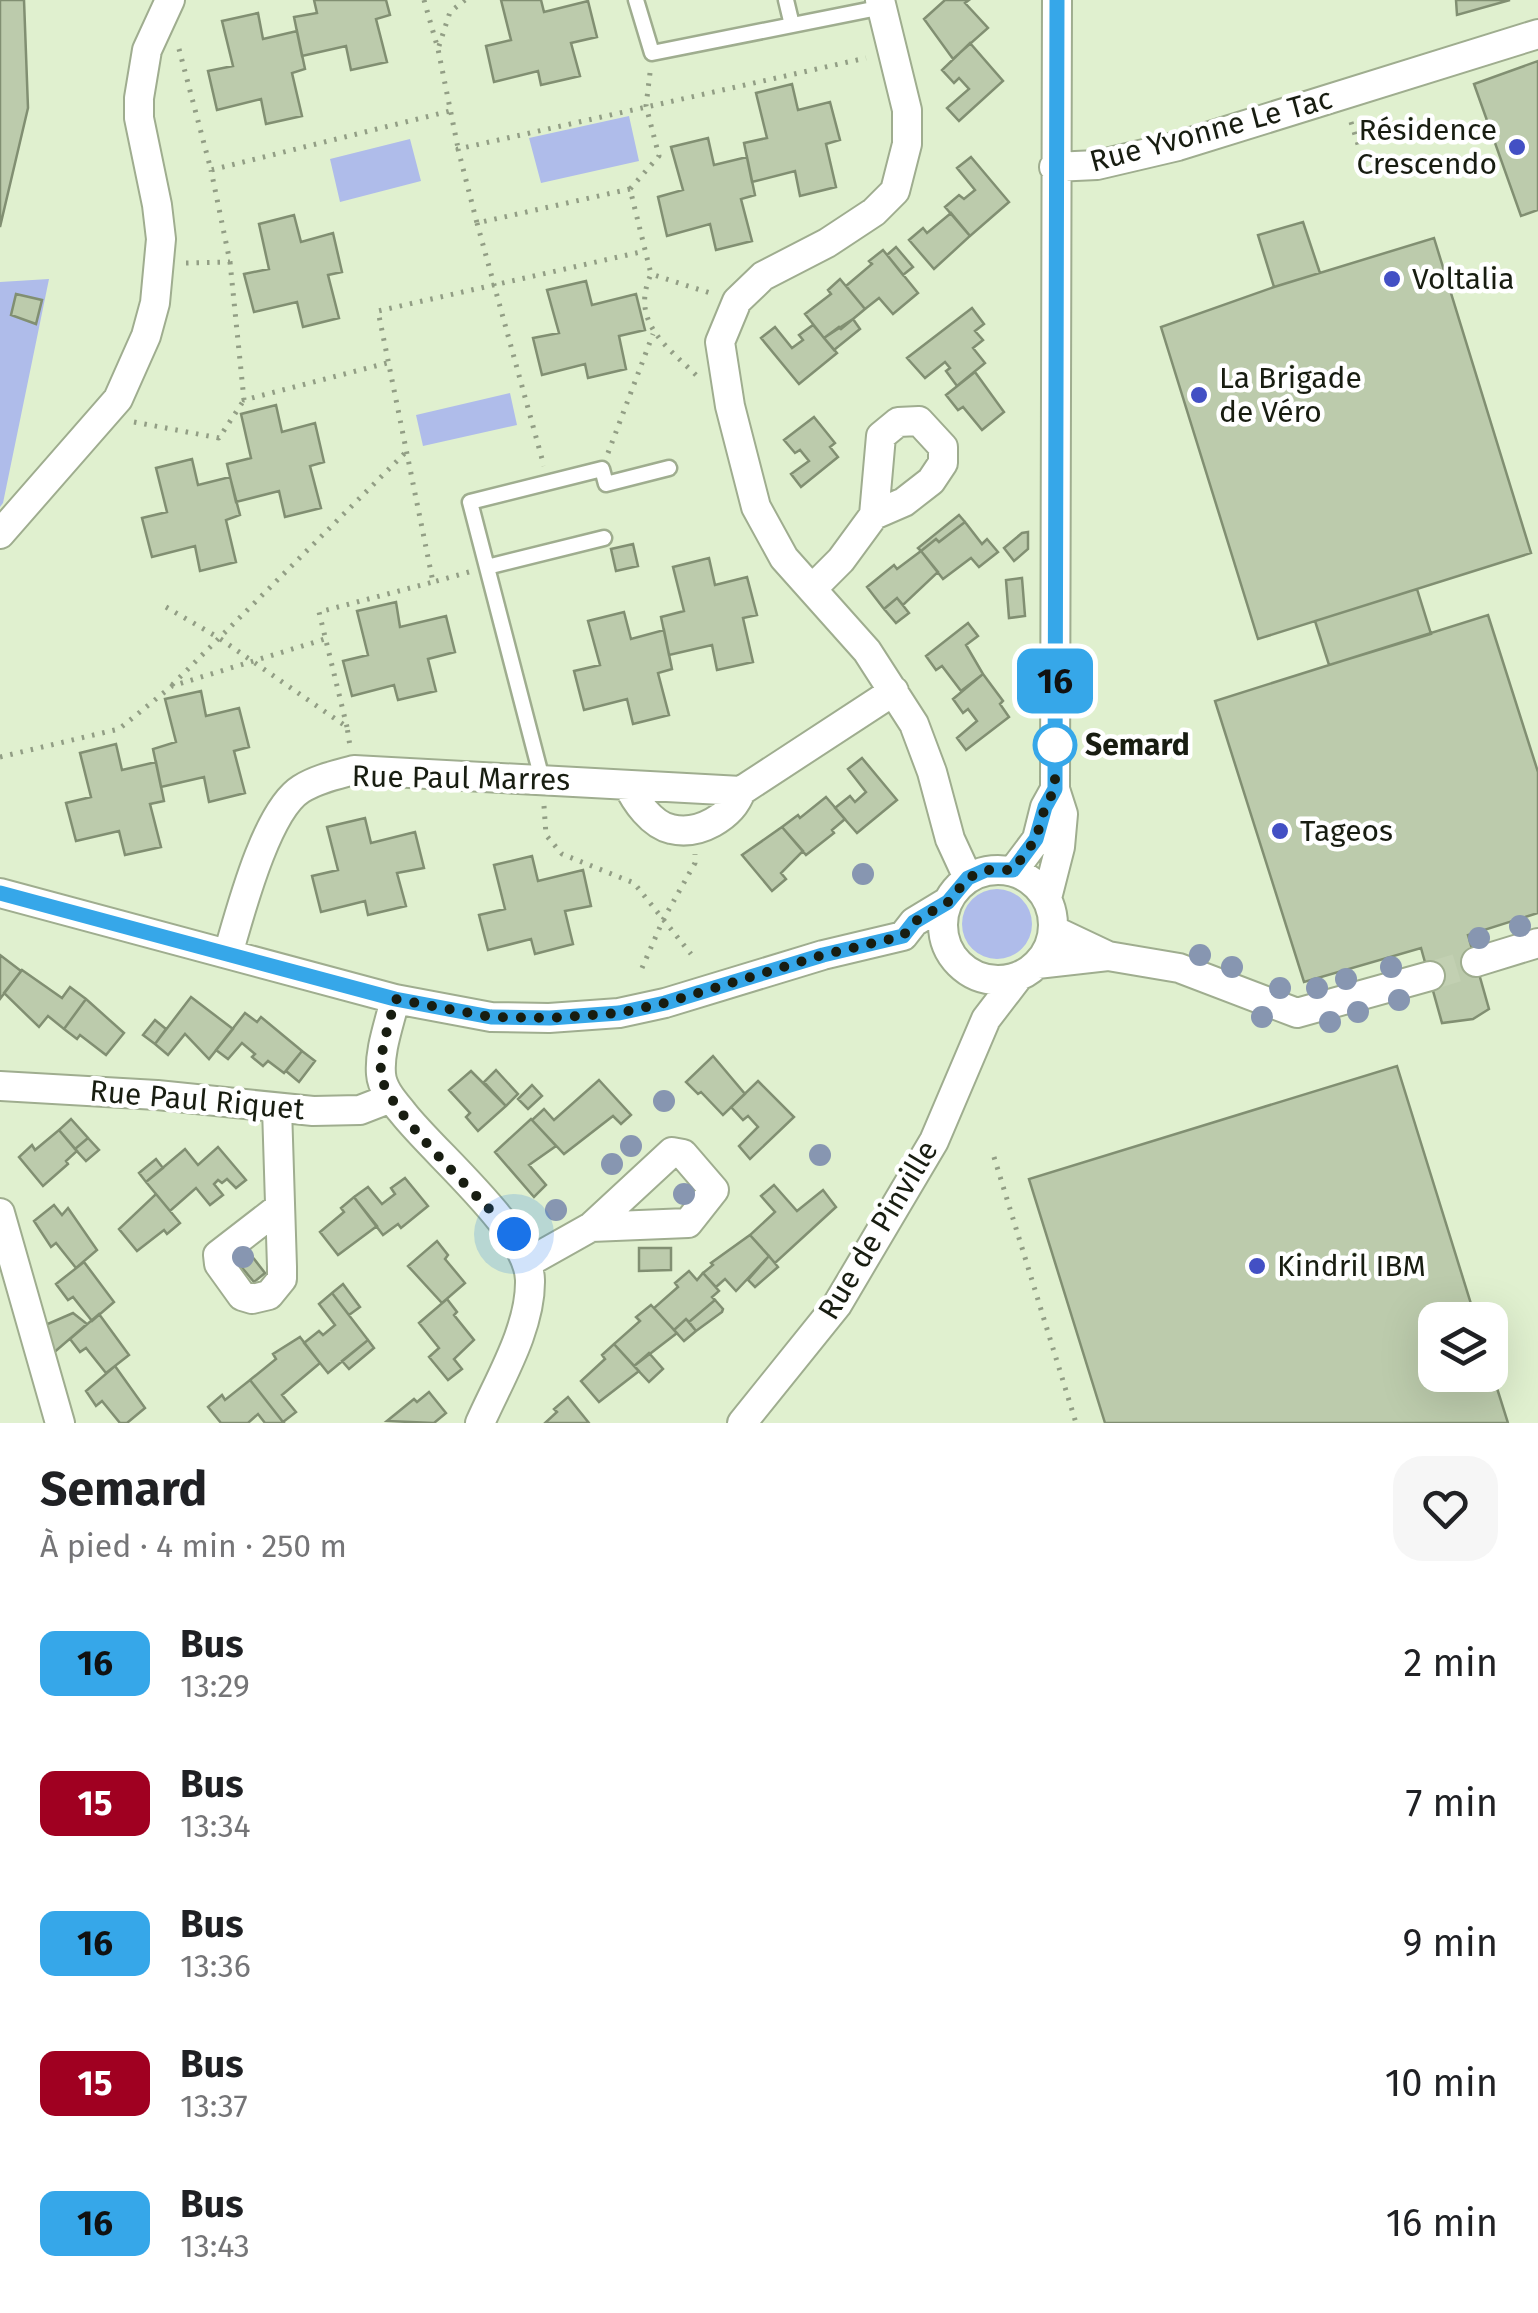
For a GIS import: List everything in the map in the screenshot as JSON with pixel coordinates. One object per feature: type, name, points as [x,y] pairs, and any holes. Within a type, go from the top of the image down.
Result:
[{"type":"street","points":[[1047,898],[1064,814],[1055,789],[1057,0]]},
{"type":"street","points":[[882,3],[908,110],[907,144],[895,191],[874,212],[827,244],[763,276],[737,302],[720,342],[730,406],[756,507],[772,541],[867,651],[914,724],[950,839],[968,878]]},
{"type":"street","points":[[0,534],[118,399],[134,367],[155,303],[161,264],[158,204],[140,118],[141,77],[160,21]]},
{"type":"street","name":"Rue Yvonne Le Tac","points":[[1054,167],[1097,164],[1149,153],[1538,34]]},
{"type":"street","points":[[812,589],[842,560],[874,515]]},
{"type":"street","points":[[628,784],[644,810],[667,829],[695,829],[719,819],[736,804],[741,791],[894,692]]},
{"type":"street","name":"Rue Paul Marres","points":[[228,954],[270,827],[282,808],[303,788],[354,770],[741,791]]},
{"type":"street","points":[[1013,870],[1036,839],[1055,789]]},
{"type":"street","points":[[0,893],[395,999],[491,1017],[550,1018],[619,1013],[665,1003],[823,955],[903,936],[914,922],[948,902],[968,878],[986,870],[1013,870],[1027,877],[1047,898],[1052,911],[1054,930],[1045,955],[1028,970]]},
{"type":"street","points":[[948,902],[943,934],[948,950],[967,970],[993,980],[1074,957],[1108,956],[1180,968],[1297,1013],[1430,976]]},
{"type":"street","points":[[1054,930],[1108,956]]},
{"type":"street","points":[[903,936],[915,943],[948,950]]},
{"type":"street","points":[[1476,962],[1538,943]]},
{"type":"street","name":"Rue de Pinville","points":[[742,1423],[837,1305],[934,1142],[986,1019],[1028,970]]},
{"type":"street","points":[[980,976],[986,1019]]},
{"type":"street","points":[[395,999],[381,1073],[391,1098],[514,1234],[528,1262],[530,1278],[524,1318],[480,1423]]},
{"type":"street","name":"Rue Paul Riquet","points":[[0,1086],[158,1095],[277,1108],[360,1110],[391,1098]]},
{"type":"street","points":[[277,1108],[280,1207]]},
{"type":"street","points":[[0,1213],[7,1262],[60,1423]]},
{"type":"street","points":[[528,1262],[591,1227]]},
{"type":"lane","points":[[636,0],[652,53],[882,3]]},
{"type":"lane","points":[[786,0],[792,25]]},
{"type":"lane","points":[[542,780],[470,502],[602,469],[606,484],[669,468]]},
{"type":"lane","points":[[487,568],[604,538]]},
{"type":"path","points":[[424,0],[458,149],[548,482]]},
{"type":"path","points":[[438,49],[450,12],[464,0]]},
{"type":"path","points":[[102,416],[219,438],[244,400],[230,262],[211,170],[183,58],[160,21]]},
{"type":"path","points":[[458,149],[894,52]]},
{"type":"path","points":[[477,222],[630,189],[659,156],[646,106],[652,53]]},
{"type":"path","points":[[1343,95],[1362,157]]},
{"type":"path","points":[[211,170],[450,112]]},
{"type":"path","points":[[630,189],[651,274],[642,294],[653,334],[730,406]]},
{"type":"path","points":[[433,582],[378,312],[646,251]]},
{"type":"path","points":[[161,264],[230,262]]},
{"type":"path","points":[[651,274],[737,302]]},
{"type":"path","points":[[602,469],[653,334]]},
{"type":"path","points":[[244,400],[389,362]]},
{"type":"path","points":[[0,757],[120,729],[172,686],[406,450]]},
{"type":"path","points":[[354,770],[318,612],[487,568]]},
{"type":"path","points":[[166,608],[219,638],[347,727]]},
{"type":"path","points":[[172,686],[325,639]]},
{"type":"path","points":[[542,780],[546,835],[562,854],[634,884],[691,954]]},
{"type":"path","points":[[642,968],[695,863],[695,829]]},
{"type":"path","points":[[994,1156],[1075,1421],[1065,1423]]},
{"type":"shaded area","points":[[629,116],[639,161],[541,183],[529,138]]},
{"type":"shaded area","points":[[410,139],[421,181],[340,202],[330,159]]},
{"type":"shaded area","points":[[49,279],[3,503],[0,507],[0,282]]},
{"type":"shaded area","points":[[510,393],[517,425],[423,446],[416,415]]},
{"type":"shaded area","points":[[997,889],[1022,899],[1032,924],[1022,949],[997,959],[972,949],[962,924],[972,899]]},
{"type":"building","points":[[0,0],[24,0],[28,108],[0,227]]},
{"type":"building","points":[[314,0],[386,0],[390,15],[376,19],[387,62],[351,70],[346,46],[302,56],[294,17],[317,13]]},
{"type":"building","points":[[501,0],[541,0],[544,12],[588,1],[597,37],[571,43],[580,76],[541,85],[538,71],[494,82],[486,46],[511,40]]},
{"type":"building","points":[[945,0],[969,0],[965,3],[988,28],[953,59],[924,19]]},
{"type":"building","points":[[1456,0],[1510,0],[1457,15]]},
{"type":"building","points":[[258,13],[263,39],[297,31],[305,69],[292,73],[302,116],[266,124],[261,99],[217,110],[208,71],[233,66],[222,21]]},
{"type":"building","points":[[970,43],[1003,81],[959,121],[947,108],[969,89],[959,78],[954,83],[942,70]]},
{"type":"building","name":"Résidence Crescendo","points":[[1538,61],[1538,210],[1521,216],[1474,84]]},
{"type":"building","points":[[792,84],[798,110],[830,102],[840,140],[826,144],[836,187],[800,196],[795,171],[752,182],[744,143],[767,138],[756,93]]},
{"type":"building","points":[[708,138],[714,165],[747,157],[755,195],[741,199],[752,241],[716,250],[710,224],[667,236],[658,197],[683,190],[671,147]]},
{"type":"building","points":[[971,157],[1009,202],[970,236],[945,207],[959,195],[964,199],[975,190],[957,168]]},
{"type":"building","points":[[951,213],[970,236],[934,269],[909,240],[923,228],[927,233]]},
{"type":"building","points":[[294,215],[301,242],[333,233],[342,272],[328,275],[339,318],[303,327],[297,302],[254,312],[244,274],[269,269],[259,224]]},
{"type":"building","points":[[1303,222],[1320,273],[1274,287],[1258,235]]},
{"type":"building","points":[[1434,238],[1531,553],[1258,639],[1161,327],[1274,287]]},
{"type":"building","points":[[896,247],[913,267],[903,275],[887,255]]},
{"type":"building","points":[[883,250],[918,293],[893,314],[879,298],[865,309],[846,286]]},
{"type":"building","points":[[840,279],[865,309],[824,338],[805,314],[831,294],[828,290]]},
{"type":"building","points":[[586,281],[592,305],[636,294],[645,330],[619,336],[626,369],[588,378],[585,364],[542,375],[533,338],[559,333],[547,290]]},
{"type":"building","points":[[16,294],[42,300],[36,324],[11,315]]},
{"type":"building","points":[[972,308],[984,324],[975,331],[983,340],[973,348],[985,363],[957,386],[946,371],[950,368],[945,362],[925,378],[907,358]]},
{"type":"building","points":[[853,319],[860,329],[834,350],[824,338]]},
{"type":"building","points":[[813,325],[837,353],[799,384],[761,338],[775,327],[792,348],[803,340],[799,335]]},
{"type":"building","points":[[975,372],[1004,412],[982,430],[963,407],[958,410],[946,395]]},
{"type":"building","points":[[276,405],[282,432],[315,423],[324,462],[310,466],[321,508],[285,517],[279,491],[236,502],[227,464],[251,458],[241,414]]},
{"type":"building","points":[[814,417],[835,443],[830,447],[838,457],[801,487],[791,474],[809,461],[784,440]]},
{"type":"building","points":[[192,459],[198,485],[230,477],[240,515],[226,520],[236,562],[200,571],[195,546],[152,557],[142,518],[167,512],[156,468]]},
{"type":"building","points":[[959,515],[965,522],[939,542],[936,539],[921,551],[918,548]]},
{"type":"building","points":[[965,522],[982,544],[987,539],[998,552],[979,567],[971,558],[943,579],[921,551]]},
{"type":"building","points":[[1028,532],[1028,549],[1014,561],[1004,548]]},
{"type":"building","points":[[633,544],[638,566],[616,571],[611,549]]},
{"type":"building","points":[[921,551],[938,572],[903,605],[897,598],[884,609],[867,587],[894,565],[897,569]]},
{"type":"building","points":[[709,558],[715,585],[747,577],[757,615],[743,618],[753,662],[717,670],[712,645],[669,655],[661,617],[684,611],[673,567]]},
{"type":"building","points":[[1022,578],[1025,616],[1009,618],[1006,580]]},
{"type":"building","points":[[1417,589],[1431,634],[1329,665],[1315,621]]},
{"type":"building","points":[[897,598],[909,613],[896,623],[884,609]]},
{"type":"building","points":[[396,602],[400,627],[446,616],[455,652],[428,659],[436,691],[398,700],[394,685],[352,696],[343,661],[368,655],[357,611]]},
{"type":"building","points":[[624,612],[631,639],[664,630],[672,669],[658,673],[669,715],[633,724],[627,699],[584,710],[574,671],[600,665],[588,621]]},
{"type":"building","points":[[1488,615],[1538,772],[1538,913],[1468,935],[1489,1009],[1473,1019],[1442,1023],[1421,948],[1304,982],[1215,701]]},
{"type":"building","points":[[968,623],[978,636],[966,645],[983,674],[961,691],[942,666],[936,670],[926,656]]},
{"type":"building","points":[[983,674],[1003,701],[1000,704],[1009,717],[966,750],[957,738],[977,721],[968,709],[963,713],[953,699]]},
{"type":"building","points":[[201,691],[206,716],[239,708],[249,747],[234,751],[245,793],[209,802],[204,777],[161,787],[153,749],[176,742],[165,699]]},
{"type":"building","points":[[116,744],[122,770],[156,762],[164,801],[150,804],[161,847],[125,855],[119,831],[76,841],[66,803],[91,797],[80,753]]},
{"type":"building","points":[[862,758],[897,800],[857,833],[835,808],[850,796],[855,802],[866,792],[848,769]]},
{"type":"building","points":[[826,797],[845,819],[806,855],[782,827]]},
{"type":"building","points":[[365,818],[371,843],[415,832],[424,868],[397,873],[406,906],[368,915],[365,901],[321,912],[312,876],[338,870],[327,827]]},
{"type":"building","points":[[782,827],[803,851],[781,873],[786,879],[772,891],[742,855]]},
{"type":"building","points":[[532,856],[538,881],[583,870],[591,906],[565,911],[573,944],[535,954],[531,939],[488,950],[479,915],[505,909],[494,865]]},
{"type":"building","points":[[0,955],[21,971],[0,999]]},
{"type":"building","points":[[22,970],[62,998],[70,987],[86,999],[64,1029],[48,1016],[39,1027],[4,993]]},
{"type":"building","points":[[191,997],[233,1029],[209,1059],[185,1034],[168,1055],[155,1044]]},
{"type":"building","points":[[86,999],[124,1033],[106,1055],[80,1035],[77,1039],[64,1029]]},
{"type":"building","points":[[245,1013],[257,1022],[261,1017],[302,1051],[284,1073],[268,1061],[263,1066],[242,1043],[228,1059],[216,1050]]},
{"type":"building","points":[[155,1020],[166,1029],[155,1044],[143,1035]]},
{"type":"building","points":[[302,1051],[315,1061],[299,1082],[286,1071]]},
{"type":"building","points":[[713,1056],[745,1094],[723,1115],[686,1082]]},
{"type":"building","name":"Kindril IBM","points":[[1397,1066],[1470,1302],[1418,1302],[1418,1392],[1498,1392],[1508,1423],[1105,1423],[1029,1179]]},
{"type":"building","points":[[496,1070],[518,1094],[506,1106],[484,1082]]},
{"type":"building","points":[[471,1071],[506,1106],[478,1131],[466,1117],[470,1113],[449,1090]]},
{"type":"building","points":[[599,1080],[631,1115],[621,1124],[613,1116],[564,1154],[532,1120],[544,1109],[554,1120]]},
{"type":"building","points":[[758,1081],[794,1117],[750,1159],[739,1146],[758,1127],[748,1116],[743,1120],[731,1107]]},
{"type":"building","points":[[532,1085],[542,1096],[528,1109],[518,1099]]},
{"type":"building","points":[[71,1119],[88,1138],[75,1149],[59,1130]]},
{"type":"building","points":[[531,1119],[556,1146],[529,1165],[546,1185],[534,1197],[495,1152]]},
{"type":"building","points":[[59,1130],[77,1151],[43,1186],[19,1157],[32,1145],[35,1150]]},
{"type":"building","points":[[88,1138],[99,1150],[86,1161],[75,1149]]},
{"type":"building","points":[[218,1147],[246,1180],[236,1188],[227,1179],[222,1183],[218,1180],[214,1184],[223,1195],[210,1205],[196,1188],[170,1211],[146,1182],[185,1149],[198,1165]]},
{"type":"building","points":[[156,1159],[163,1168],[146,1182],[139,1173]]},
{"type":"building","points":[[405,1178],[428,1206],[401,1228],[398,1224],[383,1235],[354,1197],[368,1187],[382,1204],[395,1194],[391,1188]]},
{"type":"building","points":[[774,1185],[797,1211],[823,1190],[836,1207],[775,1263],[750,1235],[775,1212],[761,1196]]},
{"type":"building","points":[[156,1194],[180,1223],[137,1251],[119,1229]]},
{"type":"building","points":[[354,1197],[377,1226],[338,1255],[320,1232],[344,1212],[341,1208]]},
{"type":"building","points":[[54,1205],[62,1215],[68,1208],[97,1250],[76,1268],[56,1243],[51,1247],[34,1221]]},
{"type":"building","points":[[750,1235],[769,1256],[736,1291],[725,1279],[716,1287],[703,1273]]},
{"type":"building","points":[[437,1241],[448,1255],[445,1259],[465,1283],[442,1303],[408,1266]]},
{"type":"building","points":[[639,1248],[671,1248],[671,1270],[639,1271]]},
{"type":"building","points":[[251,1255],[265,1273],[254,1282],[239,1264]]},
{"type":"building","points":[[769,1256],[778,1267],[755,1287],[748,1280]]},
{"type":"building","points":[[84,1262],[114,1302],[92,1321],[73,1297],[68,1300],[56,1284]]},
{"type":"building","points":[[689,1271],[697,1280],[703,1273],[719,1291],[712,1297],[715,1300],[674,1330],[654,1308],[678,1287],[675,1283]]},
{"type":"building","points":[[343,1284],[360,1307],[349,1315],[332,1293]]},
{"type":"building","points":[[332,1293],[368,1340],[328,1373],[304,1343],[335,1325],[319,1304]]},
{"type":"building","points":[[447,1299],[474,1340],[454,1359],[462,1369],[448,1380],[429,1357],[439,1348],[419,1323]]},
{"type":"building","points":[[715,1300],[722,1312],[696,1331],[689,1322]]},
{"type":"building","points":[[651,1305],[677,1333],[634,1366],[614,1344],[640,1321],[636,1317]]},
{"type":"building","points":[[73,1313],[87,1324],[51,1355],[43,1326]]},
{"type":"building","points":[[99,1314],[129,1355],[106,1373],[86,1348],[80,1352],[70,1339]]},
{"type":"building","points":[[686,1319],[696,1331],[684,1341],[674,1330]]},
{"type":"building","points":[[300,1337],[320,1363],[282,1395],[296,1412],[283,1422],[250,1380],[276,1359],[273,1354]]},
{"type":"building","points":[[368,1340],[374,1348],[349,1369],[342,1361]]},
{"type":"building","points":[[614,1344],[639,1371],[599,1402],[581,1381],[605,1359],[602,1355]]},
{"type":"building","points":[[649,1353],[663,1369],[649,1382],[634,1366]]},
{"type":"building","points":[[115,1366],[145,1408],[127,1423],[120,1423],[102,1401],[96,1406],[86,1391]]},
{"type":"building","points":[[250,1380],[284,1423],[265,1423],[258,1414],[248,1423],[221,1423],[208,1407],[222,1395],[225,1400]]},
{"type":"building","points":[[429,1392],[446,1413],[434,1423],[387,1421],[414,1399],[417,1402]]},
{"type":"building","points":[[568,1397],[589,1423],[545,1423],[557,1412],[554,1409]]},
{"type":"tunnel","points":[[1430,976],[1476,962]]},
{"type":"bus line","name":"16","points":[[0,893],[443,1010],[491,1017],[550,1018],[619,1013],[665,1003],[823,955],[903,936],[914,922],[948,902],[968,878],[986,870],[1013,870],[1036,839],[1055,789],[1057,0]]},
{"type":"place","name":"Résidence Crescendo","points":[[1517,147]]},
{"type":"place","name":"Voltalia","points":[[1392,279]]},
{"type":"place","name":"La Brigade de Véro","points":[[1199,395]]},
{"type":"place","name":"Semard","points":[[1055,745]]},
{"type":"place","name":"Tageos","points":[[1280,831]]},
{"type":"place","name":"Kindril IBM","points":[[1257,1266]]},
{"type":"route","points":[[514,1234],[418,1132],[384,1086],[382,1059],[395,999],[491,1017],[619,1013],[903,936],[914,922],[948,902],[968,878],[986,870],[1013,870],[1036,839],[1055,789],[1055,745]]}]
